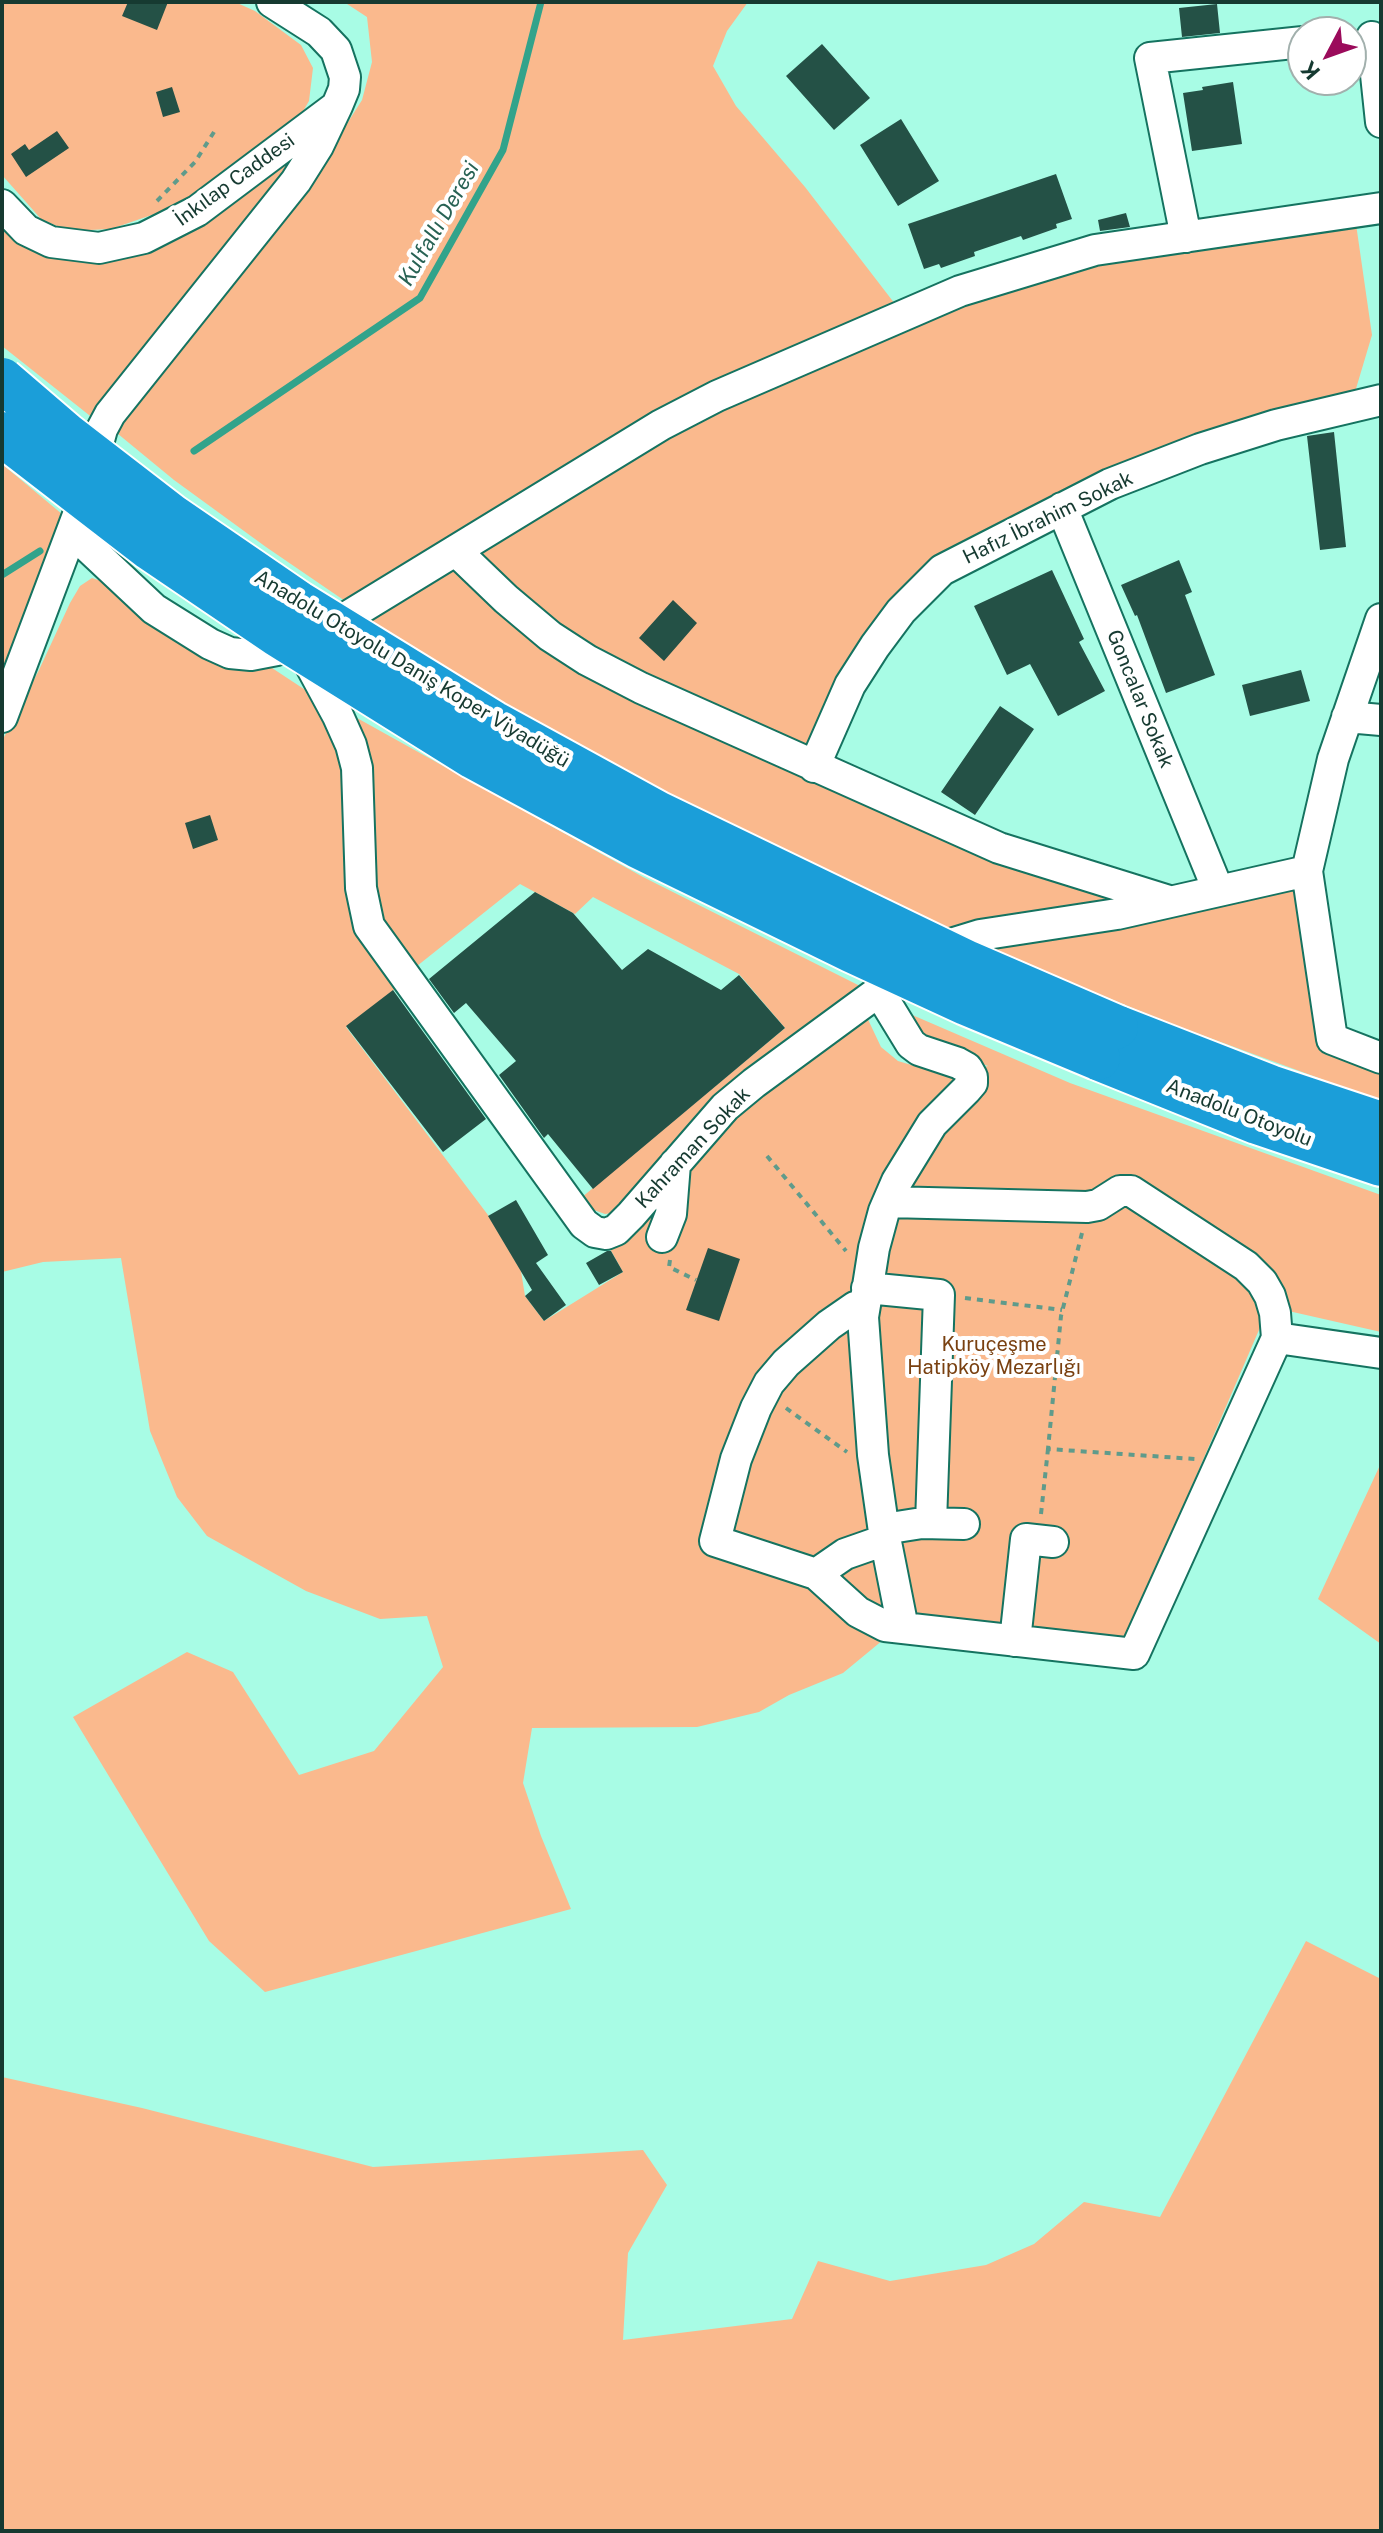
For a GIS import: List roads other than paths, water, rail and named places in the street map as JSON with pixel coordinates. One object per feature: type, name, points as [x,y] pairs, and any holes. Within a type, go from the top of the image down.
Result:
[{"type":"highway","name":"Anadolu Otoyolu Daniş Koper Viyadüğü","points":[[2,380],[66,435],[171,516],[298,603],[493,723],[670,820],[968,963],[1107,1043]]},
{"type":"highway","name":"Anadolu Otoyolu Daniş Koper Viyadüğü","points":[[2,434],[150,548],[277,634],[474,757],[638,846],[966,1003],[1107,1043]]},
{"type":"highway","name":"Anadolu Otoyolu","points":[[1107,1043],[1270,1087],[1381,1124]]},
{"type":"highway","name":"Anadolu Otoyolu","points":[[1107,1043],[1257,1122],[1381,1164]]},
{"type":"street","points":[[2,717],[73,533],[93,455],[110,414],[296,181],[318,146],[344,89],[345,77],[336,50],[319,32],[272,2]]},
{"type":"street","points":[[1368,37],[1381,122]]},
{"type":"street","points":[[1186,237],[1150,58],[1287,44]]},
{"type":"street","name":"İnkılap Caddesi","points":[[2,205],[26,230],[51,242],[99,248],[133,242],[168,228],[197,211],[337,106]]},
{"type":"street","points":[[73,533],[154,609],[220,649],[251,655],[277,650],[314,637],[661,425],[730,390],[960,291],[1095,250],[1381,208]]},
{"type":"street","name":"Hafız İbrahim Sokak","points":[[814,767],[850,685],[901,611],[942,570],[1110,484],[1200,449],[1321,412],[1381,400]]},
{"type":"street","name":"Goncalar Sokak","points":[[1062,508],[1218,890]]},
{"type":"street","points":[[456,551],[539,627],[587,660],[641,688],[999,848],[1171,901]]},
{"type":"street","points":[[1381,619],[1333,759],[1307,871],[1332,1039],[1381,1058]]},
{"type":"street","name":"Kahraman Sokak","points":[[299,642],[338,716],[357,768],[361,888],[364,912],[376,939],[584,1224],[595,1232],[606,1234],[616,1230],[725,1107],[927,956],[980,935],[1117,914],[1307,871]]},
{"type":"street","points":[[1347,717],[1381,720]]},
{"type":"street","points":[[878,990],[911,1044],[919,1050],[958,1063],[967,1068],[972,1077],[972,1083],[932,1124],[888,1202],[874,1248],[863,1317],[876,1472],[884,1534],[903,1628]]},
{"type":"street","points":[[662,1237],[671,1214],[675,1164]]},
{"type":"street","points":[[867,1290],[855,1307],[829,1325],[786,1363],[764,1393],[736,1459],[715,1541],[816,1574],[873,1622],[1134,1654],[1277,1338],[1270,1296],[1254,1272],[1229,1253],[1198,1237],[1153,1203],[1131,1191],[1120,1191],[1090,1207],[888,1202]]},
{"type":"street","points":[[867,1290],[939,1295],[931,1523]]},
{"type":"street","points":[[1277,1338],[1381,1353]]},
{"type":"street","points":[[816,1574],[845,1554],[908,1524],[964,1524]]},
{"type":"street","points":[[1015,1641],[1026,1539],[1046,1541]]},
{"type":"waterway","name":"Kulfallı Deresi","points":[[194,451],[420,298],[503,150],[541,2]]},
{"type":"waterway","name":"Kulfallı Deresi","points":[[2,575],[40,551]]},
{"type":"park label","name":"Kuruçeşme Hatipköy Mezarlığı","points":[[994,1356]]}]
